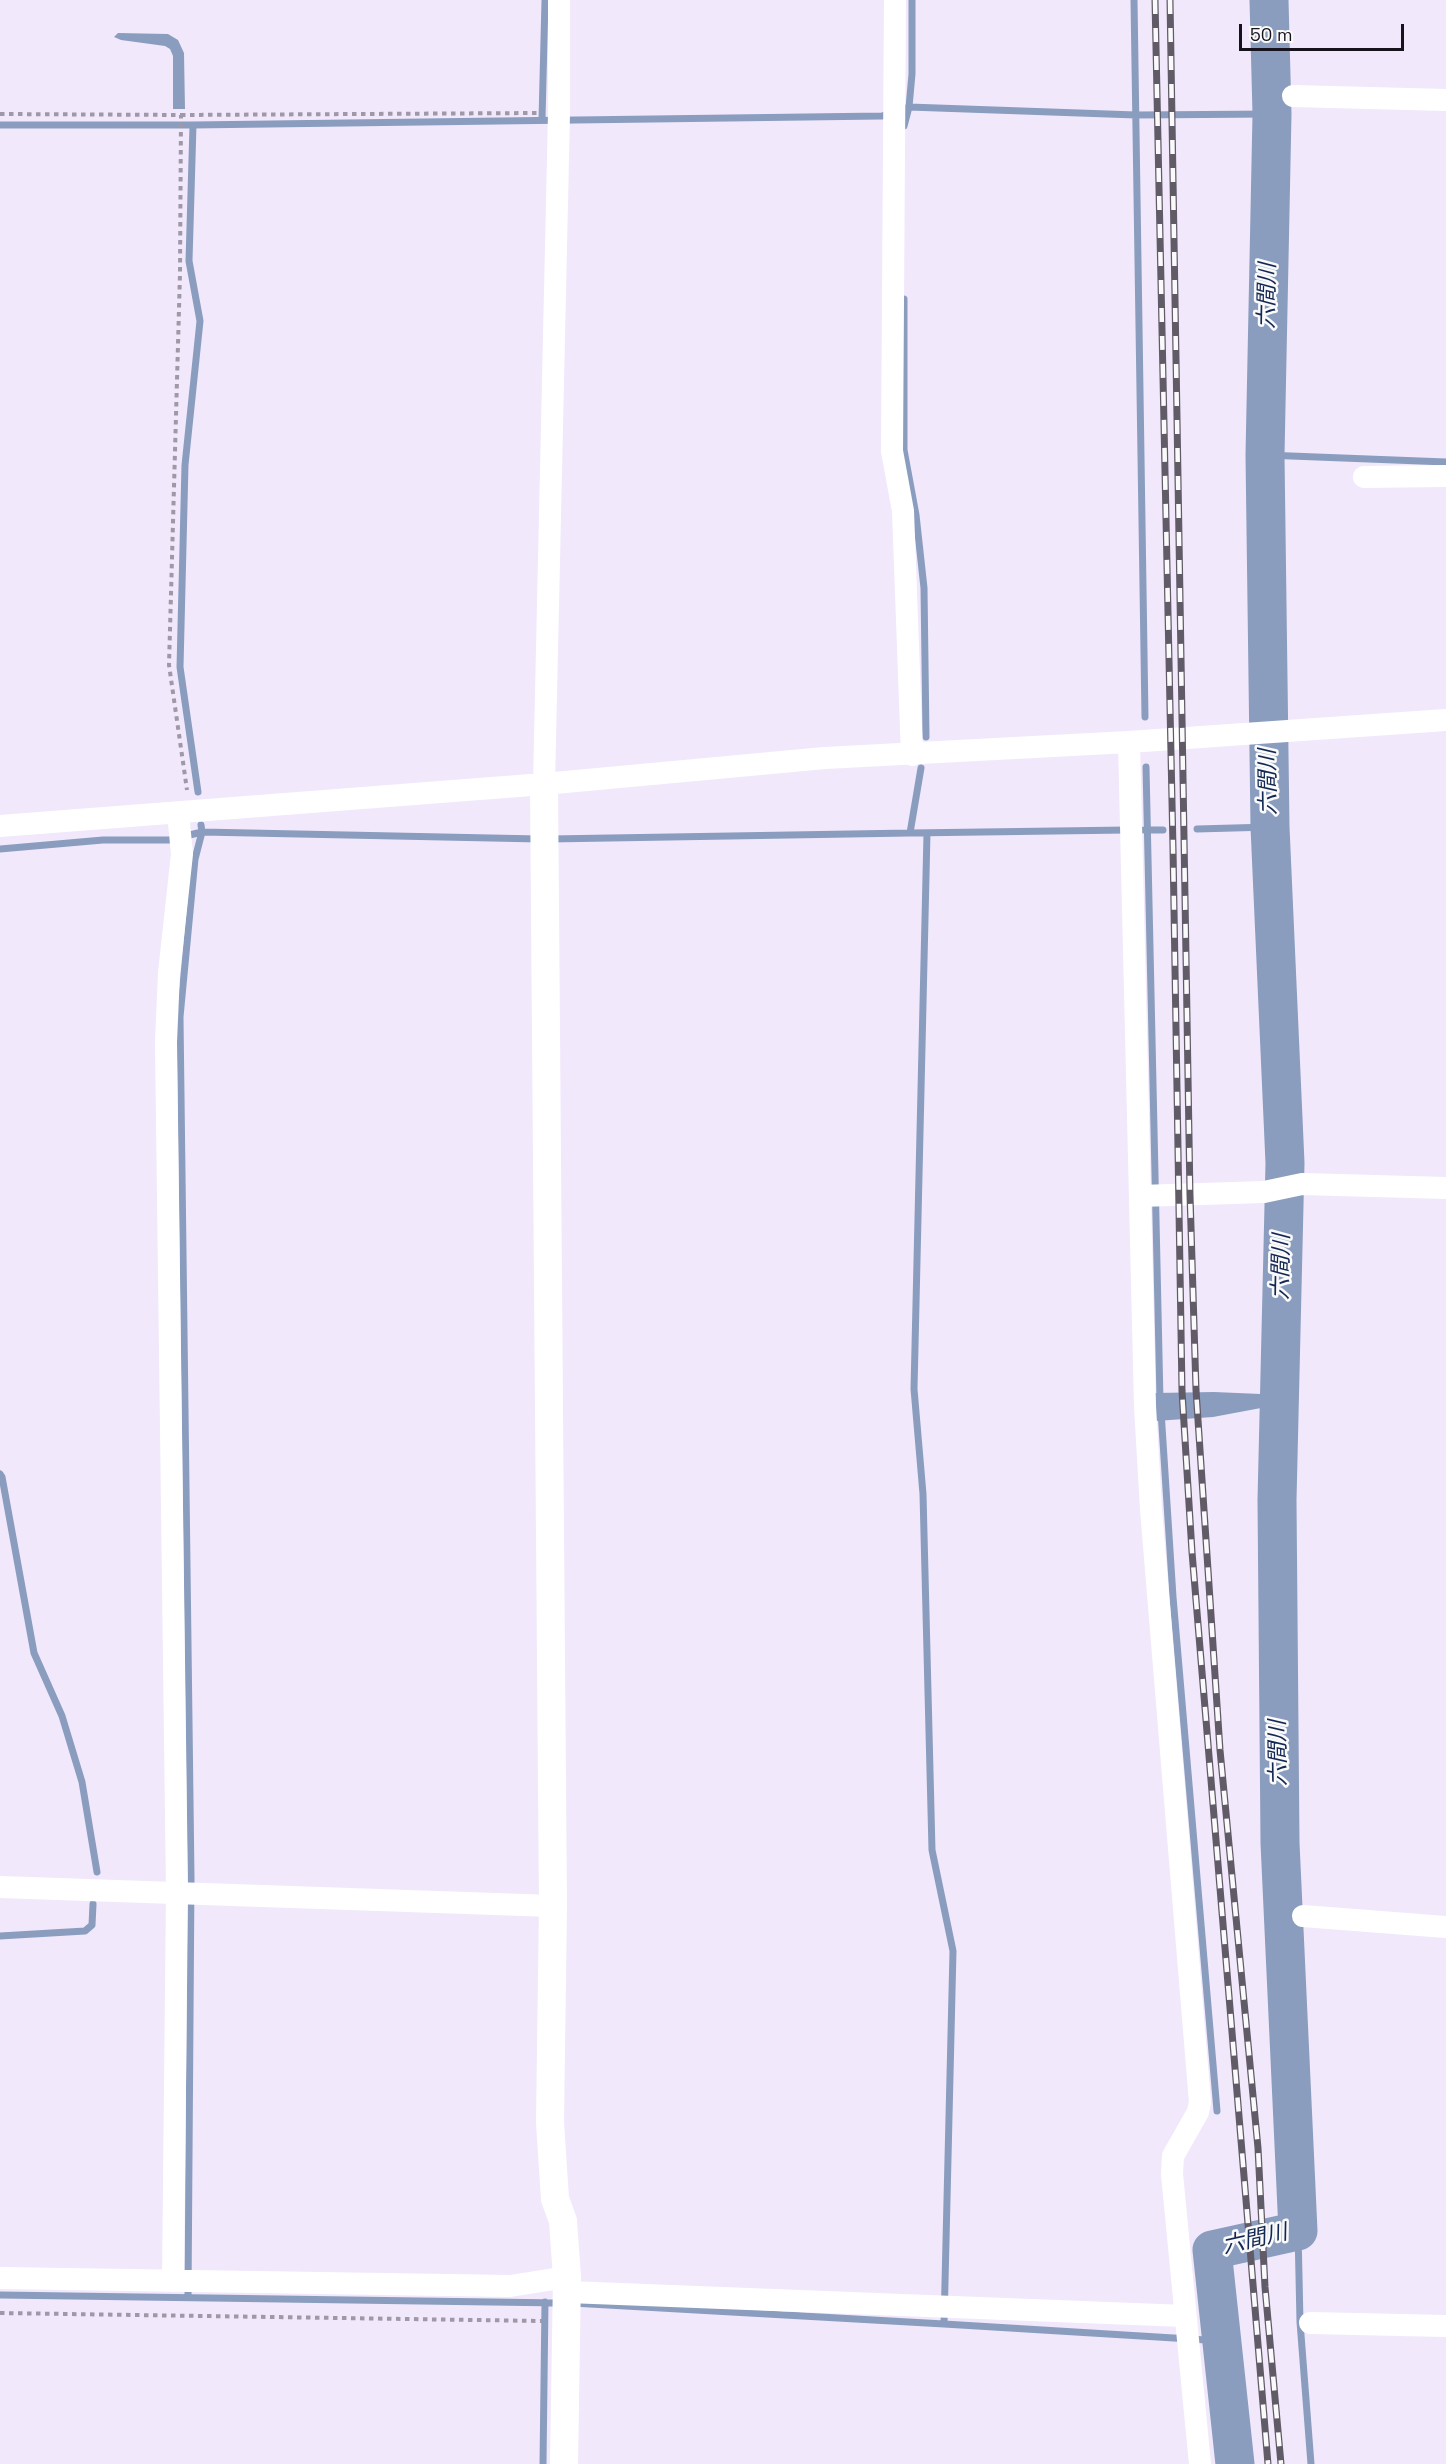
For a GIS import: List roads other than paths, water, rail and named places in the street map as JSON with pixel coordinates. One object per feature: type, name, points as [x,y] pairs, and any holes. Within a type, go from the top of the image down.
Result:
[{"type":"street","points":[[559,0],[552,117],[544,784],[553,1906],[550,2122],[555,2199],[563,2221],[567,2296],[564,2464]]},
{"type":"street","points":[[895,0],[892,451],[903,511],[912,755]]},
{"type":"street","points":[[1293,96],[1446,100]]},
{"type":"street","points":[[1364,477],[1446,476]]},
{"type":"street","points":[[0,826],[182,817],[825,758],[1129,742],[1446,720]]},
{"type":"street","points":[[1129,742],[1131,832],[1151,1196],[1145,1406],[1151,1509],[1200,2102],[1198,2112],[1173,2156],[1172,2174],[1200,2464]]},
{"type":"street","points":[[182,817],[182,854],[169,973],[166,1042],[186,1892],[184,2281]]},
{"type":"street","points":[[1151,1196],[1264,1192],[1302,1184],[1446,1188]]},
{"type":"street","points":[[0,1887],[553,1906]]},
{"type":"street","points":[[1303,1916],[1446,1928]]},
{"type":"street","points":[[0,2278],[510,2286],[567,2296],[945,2306],[1185,2319]]},
{"type":"street","points":[[1310,2323],[1446,2326]]},
{"type":"water","points":[[118,33],[168,34],[178,40],[184,53],[185,109],[173,109],[173,56],[170,49],[165,46],[121,40],[114,37]]},
{"type":"water","points":[[1155,1393],[1261,1394],[1261,1408],[1213,1417],[1156,1421]]},
{"type":"waterway","points":[[542,119],[545,0]]},
{"type":"waterway","points":[[904,126],[909,107],[912,74],[912,0]]},
{"type":"waterway","points":[[1134,0],[1145,717]]},
{"type":"waterway","name":"六間川","points":[[1235,2464],[1212,2250],[1298,2231],[1280,1843],[1277,1500],[1285,1163],[1270,827],[1265,455],[1272,114],[1269,0]]},
{"type":"waterway","points":[[0,125],[193,125],[882,116],[909,107],[1136,115],[1272,114]]},
{"type":"waterway","points":[[193,125],[189,261],[200,321],[185,465],[180,667],[198,792]]},
{"type":"waterway","points":[[904,299],[904,450],[916,515],[924,588],[926,737]]},
{"type":"waterway","points":[[1265,455],[1446,462]]},
{"type":"waterway","points":[[1146,767],[1160,1400]]},
{"type":"waterway","points":[[921,768],[910,833],[1127,830]]},
{"type":"waterway","points":[[188,2297],[191,1878],[180,1017],[195,859],[202,832],[201,825]]},
{"type":"waterway","points":[[1197,829],[1270,827]]},
{"type":"waterway","points":[[1144,830],[1163,830]]},
{"type":"waterway","points":[[0,849],[103,840],[169,840],[202,832],[539,839]]},
{"type":"waterway","points":[[550,839],[910,833]]},
{"type":"waterway","points":[[927,833],[914,1389],[923,1494],[932,1850],[953,1951],[944,2324],[1223,2341]]},
{"type":"waterway","points":[[1253,1402],[1279,1401]]},
{"type":"waterway","points":[[1161,1411],[1173,1597],[1217,2111]]},
{"type":"waterway","points":[[0,1474],[34,1653],[62,1716],[82,1782],[97,1872]]},
{"type":"waterway","points":[[0,1936],[85,1931],[92,1925],[93,1904]]},
{"type":"waterway","points":[[1298,2231],[1300,2322],[1311,2464]]},
{"type":"waterway","points":[[0,2295],[561,2303]]},
{"type":"waterway","points":[[543,2464],[545,2302]]},
{"type":"waterway","points":[[572,2303],[944,2324]]},
{"type":"railway","points":[[1155,0],[1182,1391],[1192,1552],[1268,2464]]},
{"type":"railway","points":[[1170,0],[1190,1195],[1196,1390],[1220,1750],[1258,2148],[1265,2287],[1281,2464]]}]
